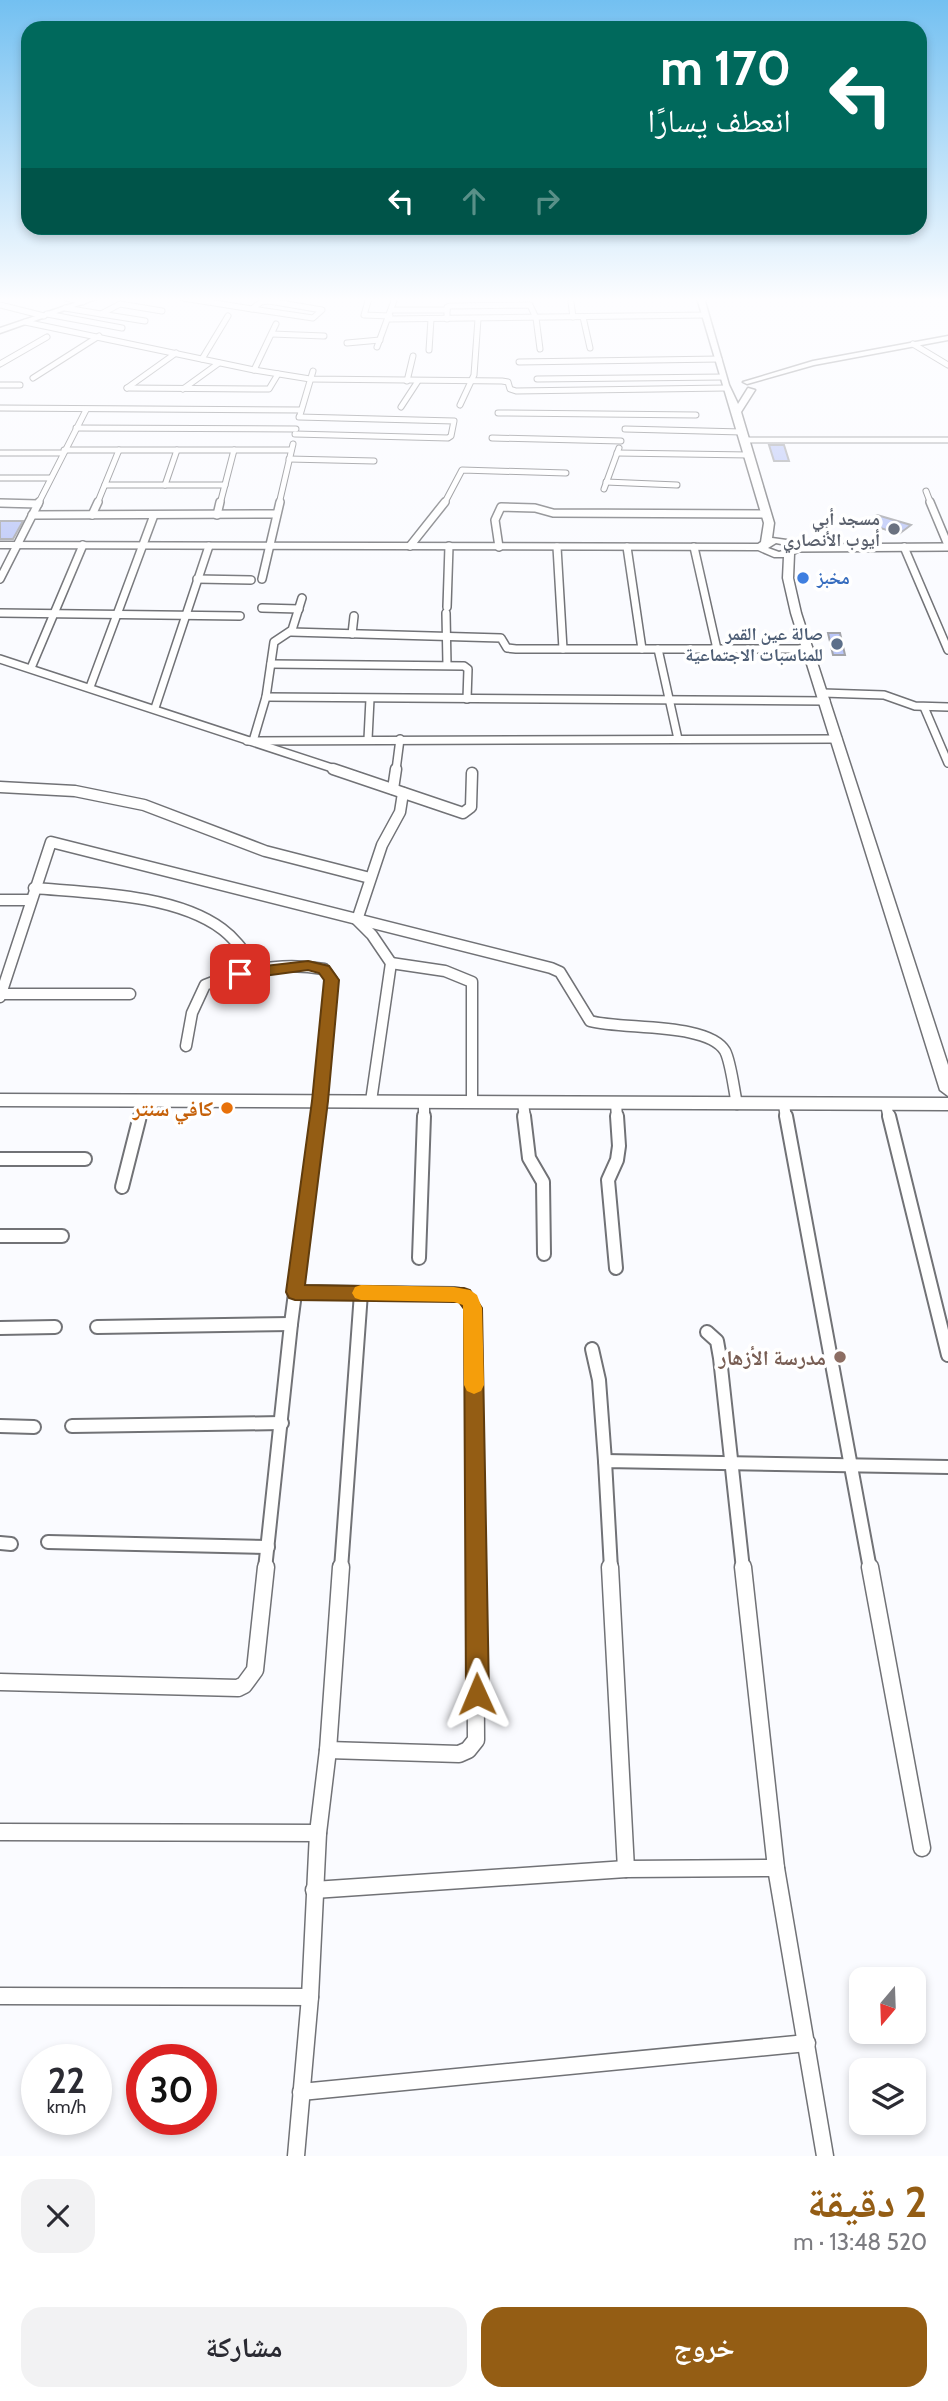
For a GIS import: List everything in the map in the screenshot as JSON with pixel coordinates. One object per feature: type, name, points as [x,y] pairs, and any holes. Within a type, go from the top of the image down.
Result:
[{"type":"street","points":[[262,579],[275,514],[304,399]]},
{"type":"street","points":[[401,407],[406,399]]},
{"type":"street","points":[[460,405],[463,399]]},
{"type":"street","points":[[731,399],[767,518],[792,551],[788,578]]},
{"type":"street","points":[[737,412],[741,399]]},
{"type":"street","points":[[0,408],[300,413],[454,421],[451,436],[448,438],[76,428]]},
{"type":"street","points":[[1,575],[86,410]]},
{"type":"street","points":[[179,429],[186,410]]},
{"type":"street","points":[[498,413],[696,415]]},
{"type":"street","points":[[628,415],[605,485],[677,485]]},
{"type":"street","points":[[625,429],[743,436],[948,440]]},
{"type":"street","points":[[492,438],[621,440]]},
{"type":"street","points":[[92,515],[119,450]]},
{"type":"street","points":[[165,485],[177,450]]},
{"type":"street","points":[[217,515],[234,450]]},
{"type":"street","points":[[0,453],[291,450]]},
{"type":"street","points":[[617,453],[749,454]]},
{"type":"street","points":[[289,459],[374,461]]},
{"type":"street","points":[[410,546],[443,505],[462,470],[566,473]]},
{"type":"street","points":[[0,478],[50,478]]},
{"type":"street","points":[[105,485],[225,485]]},
{"type":"street","points":[[772,554],[948,546],[926,491]]},
{"type":"street","points":[[0,503],[38,504]]},
{"type":"street","points":[[499,547],[495,520],[501,507],[535,508],[553,513],[767,518]]},
{"type":"street","points":[[32,515],[275,514]]},
{"type":"street","points":[[90,687],[120,614],[154,515]]},
{"type":"street","points":[[767,518],[764,545],[788,578],[948,1090]]},
{"type":"street","points":[[0,545],[694,547],[764,545],[784,541]]},
{"type":"street","points":[[31,668],[83,545]]},
{"type":"street","points":[[155,708],[209,545]]},
{"type":"street","points":[[447,665],[445,636],[449,546]]},
{"type":"street","points":[[558,547],[563,649]]},
{"type":"street","points":[[627,547],[642,649]]},
{"type":"street","points":[[694,547],[717,649]]},
{"type":"street","points":[[904,547],[948,650]]},
{"type":"street","points":[[197,579],[251,580]]},
{"type":"street","points":[[290,632],[302,598]]},
{"type":"street","points":[[262,608],[299,609]]},
{"type":"street","points":[[0,613],[240,616]]},
{"type":"street","points":[[352,634],[354,616]]},
{"type":"street","points":[[250,741],[266,697],[275,639],[290,632],[501,638],[507,648],[512,649],[809,649]]},
{"type":"street","points":[[658,649],[678,739]]},
{"type":"street","points":[[0,659],[467,812],[472,803],[472,773]]},
{"type":"street","points":[[271,664],[467,667],[467,699]]},
{"type":"street","points":[[266,697],[670,700],[884,695],[924,707],[948,707]]},
{"type":"street","points":[[368,739],[370,699]]},
{"type":"street","points":[[924,707],[948,763]]},
{"type":"street","points":[[393,789],[400,739]]},
{"type":"street","points":[[250,741],[838,739]]},
{"type":"street","points":[[0,787],[75,791],[144,805],[265,851],[370,878]]},
{"type":"street","points":[[357,920],[382,845],[400,812],[403,793]]},
{"type":"street","points":[[130,994],[0,995],[51,842],[551,968],[561,972],[581,1009],[590,1021],[596,1024],[699,1033],[706,1036],[725,1051],[737,1104]]},
{"type":"street","points":[[34,888],[133,899],[215,924],[235,942],[258,970]]},
{"type":"street","points":[[0,900],[30,900]]},
{"type":"street","points":[[357,920],[372,935],[391,963],[372,1101]]},
{"type":"street","points":[[391,963],[444,971],[472,982],[472,1102]]},
{"type":"street","points":[[0,1682],[237,1688],[244,1685],[255,1670],[290,1324],[320,1101],[332,980],[324,969],[308,965],[222,977],[205,985],[192,1013],[186,1046]]},
{"type":"street","points":[[0,1100],[948,1104]]},
{"type":"street","points":[[122,1187],[144,1101]]},
{"type":"street","points":[[419,1258],[424,1102]]},
{"type":"street","points":[[523,1102],[529,1158],[542,1182],[544,1254]]},
{"type":"street","points":[[616,1103],[619,1146],[617,1160],[608,1180],[616,1268]]},
{"type":"street","points":[[784,1105],[922,1848]]},
{"type":"street","points":[[886,1105],[948,1355]]},
{"type":"street","points":[[0,1159],[85,1159]]},
{"type":"street","points":[[0,1236],[62,1236]]},
{"type":"street","points":[[295,1292],[464,1295],[473,1308],[478,1721],[476,1740],[459,1754],[328,1751]]},
{"type":"street","points":[[296,2156],[310,1997],[318,1833],[328,1751],[361,1293]]},
{"type":"street","points":[[97,1327],[290,1324]]},
{"type":"street","points":[[0,1328],[55,1327]]},
{"type":"street","points":[[707,1332],[717,1340],[720,1358],[776,1868],[825,2156]]},
{"type":"street","points":[[592,1349],[599,1380],[605,1461],[626,1869]]},
{"type":"street","points":[[72,1426],[282,1423]]},
{"type":"street","points":[[0,1426],[34,1427]]},
{"type":"street","points":[[605,1461],[948,1466]]},
{"type":"street","points":[[48,1542],[268,1547]]},
{"type":"street","points":[[0,1832],[318,1833]]},
{"type":"street","points":[[314,1890],[626,1869],[776,1868]]},
{"type":"street","points":[[0,1996],[310,1997]]},
{"type":"street","points":[[301,2092],[807,2043]]},
{"type":"building","points":[[769,445],[784,445],[789,461],[774,461]]},
{"type":"building","name":"مسجد أبي أيوب الأنصاري","points":[[877,515],[911,525],[899,534],[865,523]]},
{"type":"building","points":[[0,521],[23,521],[13,539],[0,539]]},
{"type":"building","name":"صالة عين القمر للمناسبات الاجتماعية","points":[[828,633],[840,633],[845,655],[833,655]]},
{"type":"slow traffic","points":[[361,1293],[464,1295],[473,1308],[474,1385]]},
{"type":"place","name":"مسجد أبي أيوب الأنصاري","points":[[894,529]]},
{"type":"place","name":"مخبز","points":[[803,578]]},
{"type":"place","name":"صالة عين القمر للمناسبات الاجتماعية","points":[[837,644]]},
{"type":"place","name":"كافي سنتر","points":[[227,1108]]},
{"type":"place","name":"مدرسة الأزهار","points":[[840,1357]]},
{"type":"route","points":[[240,974],[308,965],[324,969],[332,980],[320,1101],[295,1292],[454,1294],[464,1295],[473,1308],[477,1694]]}]
